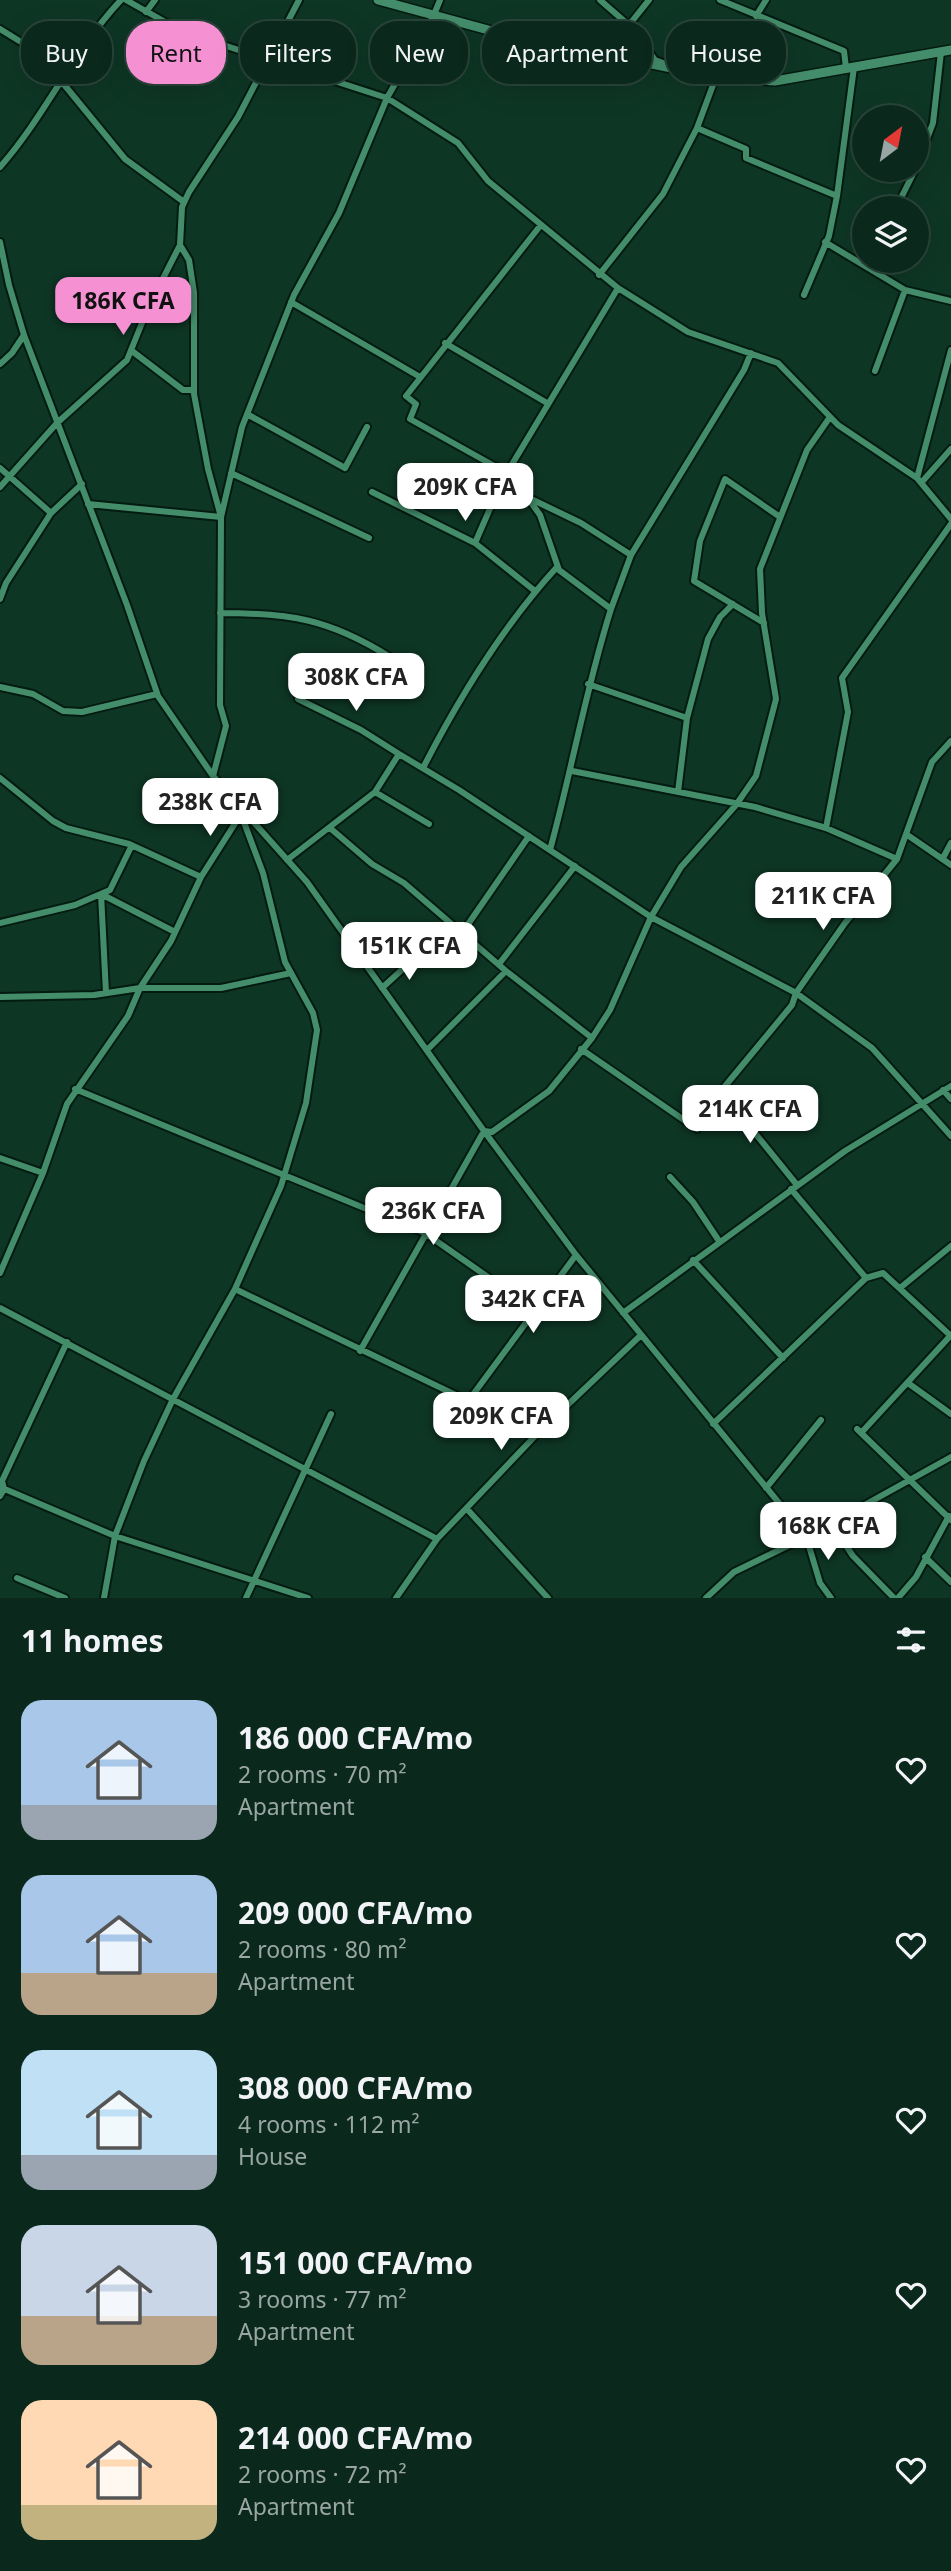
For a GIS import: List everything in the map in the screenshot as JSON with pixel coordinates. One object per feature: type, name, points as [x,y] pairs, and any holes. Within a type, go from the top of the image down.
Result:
[{"type":"street","points":[[106,21],[124,0],[183,32],[240,51]]},
{"type":"street","points":[[146,12],[155,0]]},
{"type":"street","points":[[288,21],[299,0]]},
{"type":"street","points":[[378,0],[433,18],[666,67]]},
{"type":"street","points":[[214,776],[226,726],[220,705],[221,517],[247,414],[291,302],[339,213],[387,98],[433,18],[440,0]]},
{"type":"street","points":[[600,0],[624,21]]},
{"type":"street","points":[[632,21],[649,0]]},
{"type":"street","points":[[720,0],[844,51],[850,67],[837,196],[825,242],[804,295]]},
{"type":"street","points":[[756,16],[766,0]]},
{"type":"street","points":[[0,29],[21,42]]},
{"type":"street","points":[[786,79],[946,51],[929,134]]},
{"type":"street","points":[[0,167],[19,145],[61,84]]},
{"type":"street","points":[[64,84],[125,159],[184,202]]},
{"type":"street","points":[[0,487],[11,478],[57,423],[127,360],[148,308],[180,245],[184,202],[255,84]]},
{"type":"street","points":[[343,84],[387,98],[458,143],[488,181],[618,288],[688,331],[778,363],[830,417],[919,481],[951,522],[842,678],[848,712],[826,828]]},
{"type":"street","points":[[599,275],[663,194],[697,128],[713,84]]},
{"type":"street","points":[[697,128],[746,149],[746,158],[837,196]]},
{"type":"street","points":[[507,473],[410,419],[416,404],[406,396],[540,226]]},
{"type":"street","points":[[0,242],[2,270],[24,335],[82,484],[157,694],[214,776],[307,882],[576,1255],[806,1536],[820,1583],[831,1598]]},
{"type":"street","points":[[825,242],[852,255]]},
{"type":"street","points":[[180,245],[189,260],[194,293],[194,390],[208,469],[221,517]]},
{"type":"street","points":[[883,273],[905,290],[951,301]]},
{"type":"street","points":[[475,543],[502,481],[547,402],[618,288]]},
{"type":"street","points":[[875,371],[905,290]]},
{"type":"street","points":[[291,302],[420,377]]},
{"type":"street","points":[[0,364],[12,354],[24,335]]},
{"type":"street","points":[[446,342],[547,402]]},
{"type":"street","points":[[919,481],[948,372],[951,350]]},
{"type":"street","points":[[132,351],[183,390],[194,390]]},
{"type":"street","points":[[550,850],[572,771],[588,684],[631,555],[744,370],[751,353]]},
{"type":"street","points":[[247,414],[345,468],[367,427]]},
{"type":"street","points":[[484,1131],[492,1132],[549,1091],[592,1038],[610,1010],[651,917],[681,867],[736,805],[756,776],[776,699],[764,623],[760,569],[807,450],[830,417]]},
{"type":"street","points":[[919,481],[951,449]]},
{"type":"street","points":[[0,468],[51,513]]},
{"type":"street","points":[[231,473],[369,538]]},
{"type":"street","points":[[764,623],[694,581],[700,541],[725,479],[763,509],[779,517]]},
{"type":"street","points":[[502,481],[527,497],[581,523],[631,555]]},
{"type":"street","points":[[0,599],[6,583],[51,513],[82,484]]},
{"type":"street","points":[[372,492],[475,543],[535,591]]},
{"type":"street","points":[[527,497],[540,515],[557,567],[611,609]]},
{"type":"street","points":[[88,504],[221,517]]},
{"type":"street","points":[[423,768],[451,712],[535,591],[557,567]]},
{"type":"street","points":[[678,792],[687,719],[711,630],[733,604]]},
{"type":"street","points":[[220,613],[313,619],[363,640],[390,657]]},
{"type":"street","points":[[588,684],[687,719]]},
{"type":"street","points":[[0,687],[33,694],[63,710],[82,712],[157,694]]},
{"type":"street","points":[[298,699],[361,730],[423,768],[651,917],[796,993],[872,1048],[951,1136]]},
{"type":"street","points":[[581,1049],[696,1129],[721,1090],[792,1005],[796,993],[845,923],[897,859],[932,762],[951,741]]},
{"type":"street","points":[[287,860],[375,792],[399,754]]},
{"type":"street","points":[[572,771],[755,807],[826,828],[897,859]]},
{"type":"street","points":[[0,778],[53,821],[131,847],[201,877]]},
{"type":"street","points":[[375,792],[429,824]]},
{"type":"street","points":[[104,1598],[115,1536],[144,1461],[173,1399],[235,1289],[284,1176],[306,1103],[317,1030],[313,1013],[285,962],[263,873],[236,801]]},
{"type":"street","points":[[0,1273],[75,1089],[128,1016],[140,988],[175,932],[201,877],[241,814]]},
{"type":"street","points":[[330,828],[372,864],[404,883],[506,971],[592,1038]]},
{"type":"street","points":[[906,834],[951,865]]},
{"type":"street","points":[[462,933],[529,836]]},
{"type":"street","points":[[943,858],[951,843]]},
{"type":"street","points":[[0,923],[75,905],[110,890],[131,847]]},
{"type":"street","points":[[499,964],[575,866]]},
{"type":"street","points":[[101,894],[175,932]]},
{"type":"street","points":[[101,894],[106,993]]},
{"type":"street","points":[[382,988],[418,955]]},
{"type":"street","points":[[426,1050],[506,971]]},
{"type":"street","points":[[0,997],[106,993],[140,988],[221,988],[291,973]]},
{"type":"street","points":[[623,1312],[794,1187],[951,1086]]},
{"type":"street","points":[[75,1089],[425,1233],[535,1310]]},
{"type":"street","points":[[721,1090],[866,1278]]},
{"type":"street","points":[[943,1090],[951,1099]]},
{"type":"street","points":[[360,1351],[484,1131]]},
{"type":"street","points":[[0,1158],[43,1173]]},
{"type":"street","points":[[670,1177],[692,1202],[719,1241]]},
{"type":"street","points":[[900,1288],[951,1246]]},
{"type":"street","points":[[469,1400],[576,1255]]},
{"type":"street","points":[[693,1260],[783,1357]]},
{"type":"street","points":[[713,1424],[866,1278],[883,1273],[951,1336],[859,1431],[950,1517],[916,1577],[896,1598],[853,1556],[831,1523]]},
{"type":"street","points":[[235,1289],[537,1434]]},
{"type":"street","points":[[0,1308],[437,1539]]},
{"type":"street","points":[[396,1598],[437,1539],[537,1434],[640,1336]]},
{"type":"street","points":[[0,1496],[2,1481],[67,1342]]},
{"type":"street","points":[[908,1383],[951,1414]]},
{"type":"street","points":[[246,1598],[252,1580],[331,1414]]},
{"type":"street","points":[[766,1488],[821,1420]]},
{"type":"street","points":[[706,1598],[734,1572],[831,1523],[951,1457]]},
{"type":"street","points":[[2,1488],[115,1536],[308,1598]]},
{"type":"street","points":[[467,1509],[548,1598]]},
{"type":"street","points":[[925,1557],[951,1582]]},
{"type":"street","points":[[17,1578],[65,1598]]}]
